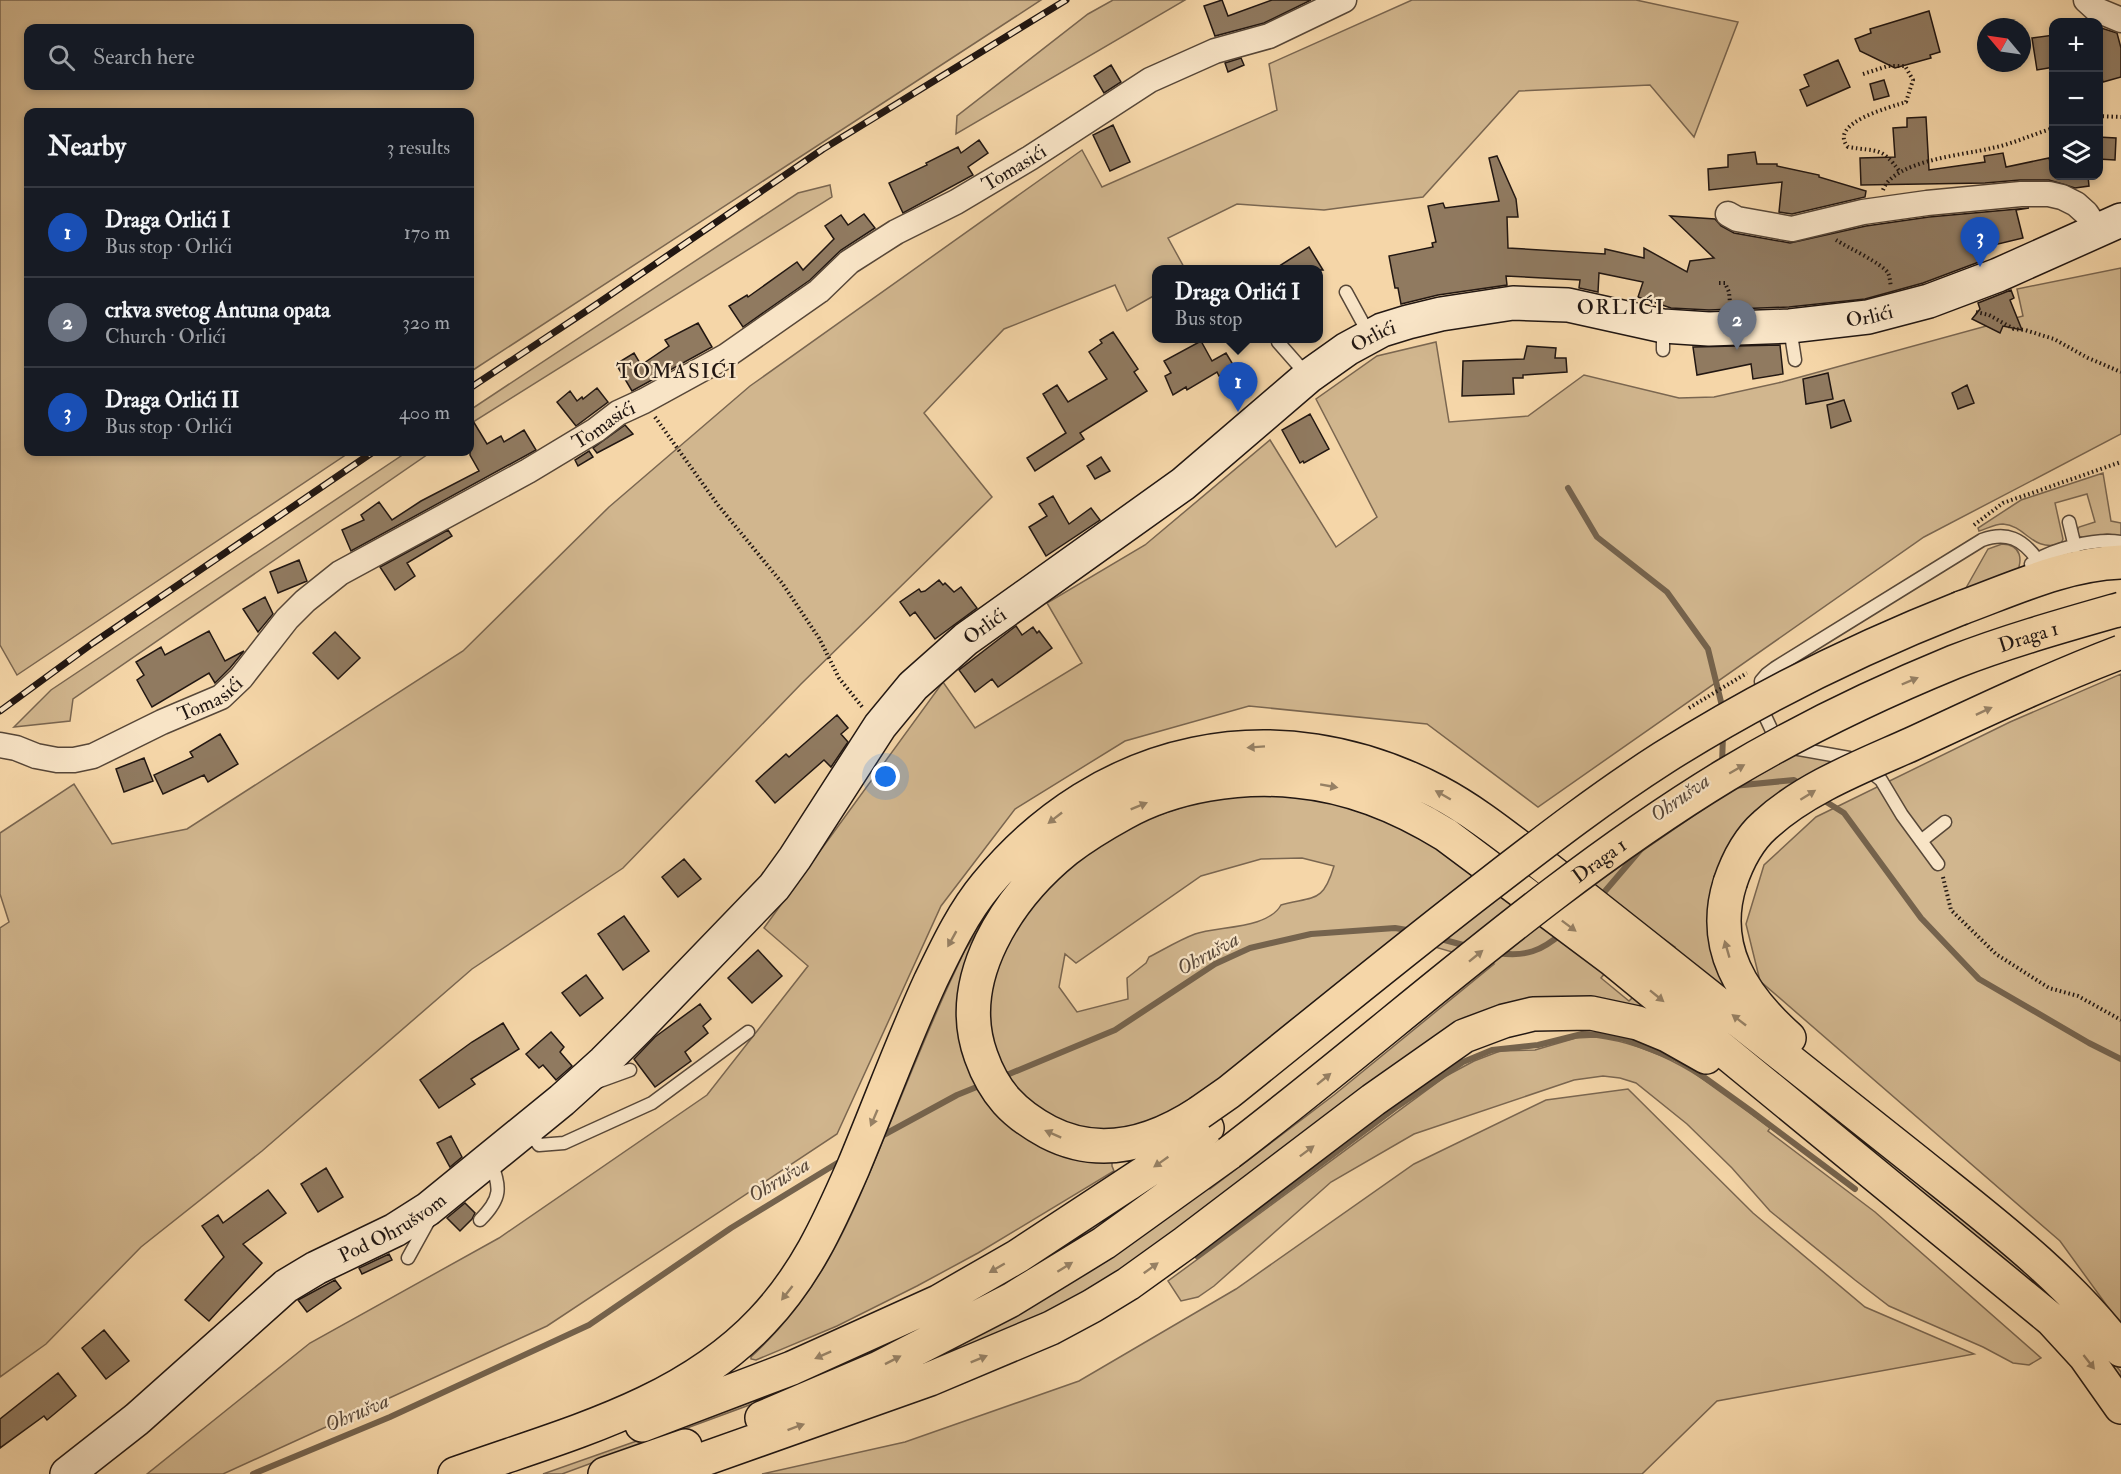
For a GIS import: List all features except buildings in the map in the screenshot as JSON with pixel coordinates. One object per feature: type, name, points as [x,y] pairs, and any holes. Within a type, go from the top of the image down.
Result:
[{"type":"highway","points":[[1965,615],[2029,573],[2058,572],[2095,564],[2121,562]]},
{"type":"highway","points":[[1965,615],[2020,603],[2121,573]]},
{"type":"highway","name":"Draga 1","points":[[605,1474],[755,1421],[817,1395],[879,1368],[1011,1300],[1104,1242],[1228,1153],[1302,1097],[1573,879],[1647,826],[1728,774],[1793,737],[1869,699],[1946,666],[2037,633],[2121,609]]},
{"type":"highway","name":"Draga 1","points":[[1204,1120],[1525,876],[1661,778],[1756,720],[1820,687],[1909,646],[1965,615]]},
{"type":"highway","points":[[2076,1297],[2060,1269],[2032,1236],[1798,1046],[1767,1017],[1739,980],[1728,954],[1723,922],[1725,898],[1741,855],[1764,825],[1781,812],[1828,782],[2002,702],[2121,652]]},
{"type":"highway","points":[[455,1474],[616,1417],[692,1380],[724,1357],[764,1320],[799,1277],[818,1244],[879,1106],[926,991],[949,943],[982,889],[1025,843],[1059,814],[1096,790],[1136,771],[1178,758],[1223,749],[1271,746],[1314,750],[1359,759],[1400,774],[1442,794],[1492,827],[1622,947],[2052,1320],[2085,1356],[2121,1407]]},
{"type":"highway","points":[[1204,1120],[1126,1146],[1110,1147],[1072,1142],[1054,1136],[1017,1113],[1003,1099],[984,1065],[976,1044],[973,1021],[974,999],[985,957],[1010,909],[1042,872],[1088,834],[1126,812],[1167,795],[1209,784],[1253,779],[1297,781],[1341,788],[1383,802],[1423,821],[1622,947],[1987,1218],[2076,1297],[2121,1350]]},
{"type":"highway","points":[[662,1474],[930,1378],[1051,1328],[1137,1278],[1373,1100],[1464,1036],[1504,1021],[1533,1014],[1590,1013],[1617,1017],[1667,1035],[1690,1047],[1915,1222],[2009,1299],[2045,1319],[2052,1320]]},
{"type":"highway","points":[[502,1474],[694,1407],[781,1373],[938,1302],[1027,1250],[1161,1162],[1204,1120]]},
{"type":"street","name":"Tomasići","points":[[0,745],[57,760],[74,760],[93,756],[162,722],[221,697],[241,678],[293,612],[340,573],[528,471],[596,430],[618,412],[644,401],[726,356],[819,291],[849,262],[896,232],[984,186],[1150,80],[1215,51],[1269,36],[1344,0]]},
{"type":"street","points":[[2086,0],[2097,10],[2121,20]]},
{"type":"street","name":"Orlići","points":[[1728,214],[1737,219],[1792,229],[1863,213],[1927,203],[2035,194],[2062,197],[2076,204],[2086,213],[2109,224]]},
{"type":"street","name":"Orlići","points":[[701,962],[781,877],[880,726],[913,686],[940,660],[1183,484],[1309,376],[1370,336],[1408,322],[1441,314],[1513,303],[1568,305],[1663,338],[1709,329],[1790,327],[1868,317],[1929,301],[1998,275],[2109,224]]},
{"type":"street","name":"Pod Ohrušvom","points":[[68,1474],[137,1419],[286,1286],[316,1268],[395,1230],[440,1200],[490,1160],[604,1062],[701,962]]},
{"type":"lane","points":[[1346,292],[1370,336]]},
{"type":"lane","points":[[1790,327],[1795,360]]},
{"type":"lane","points":[[1279,343],[1309,376]]},
{"type":"lane","points":[[2069,522],[2075,547]]},
{"type":"lane","points":[[1938,864],[1881,780],[1866,768],[1841,756],[1792,748],[1773,733],[1765,716],[1761,681],[1775,668],[1982,540],[1998,535],[2022,542],[2029,573],[2075,547],[2099,541],[2121,542]]},
{"type":"lane","points":[[128,740],[134,729],[192,699]]},
{"type":"lane","points":[[1921,841],[1945,822]]},
{"type":"lane","points":[[527,1129],[539,1145],[564,1143],[652,1103],[748,1032]]},
{"type":"lane","points":[[574,1090],[630,1070]]},
{"type":"lane","points":[[480,1220],[493,1207],[498,1196],[495,1173],[490,1160]]},
{"type":"lane","points":[[408,1258],[440,1200]]},
{"type":"path","points":[[1863,74],[1888,66],[1905,66],[1913,80],[1906,102],[1867,115],[1850,125],[1845,132],[1844,140],[1848,147],[1874,150],[1888,156],[1900,172],[1930,161],[1993,148],[2049,130]]},
{"type":"path","points":[[2103,116],[2121,117]]},
{"type":"path","points":[[1802,226],[1827,234],[1860,255],[1880,264],[1888,274],[1894,296]]},
{"type":"path","points":[[1719,283],[1728,287],[1731,312]]},
{"type":"path","points":[[1970,310],[1989,315],[2014,329],[2054,339],[2088,358],[2121,372]]},
{"type":"path","points":[[644,401],[718,505],[782,583],[810,623],[839,678],[880,726]]},
{"type":"path","points":[[1938,864],[1951,910],[1996,954],[2049,988],[2078,996],[2121,1020]]},
{"type":"shaded area","points":[[0,0],[1041,0],[474,369],[474,108],[24,108],[24,456],[344,456],[17,675],[0,645]]},
{"type":"shaded area","points":[[1113,0],[1185,0],[956,134],[957,116],[1088,14]]},
{"type":"shaded area","points":[[1412,0],[1636,0],[1738,22],[1694,137],[1650,85],[1519,91],[1423,197],[1324,210],[1237,204],[1168,238],[1183,265],[1152,265],[1152,297],[1127,311],[1115,285],[1004,329],[924,413],[992,497],[801,684],[623,868],[472,969],[262,1151],[141,1247],[46,1344],[0,1377],[0,928],[9,922],[0,894],[0,833],[74,784],[112,844],[187,829],[463,651],[609,507],[750,386],[1082,150],[1102,187],[1277,110],[1269,64]]},
{"type":"shaded area","points":[[830,185],[832,197],[474,421],[474,407],[798,193]]},
{"type":"shaded area","points":[[2121,268],[2121,434],[1924,537],[1538,807],[1427,724],[1249,706],[1125,741],[1015,809],[941,906],[837,1134],[547,1326],[223,1474],[147,1474],[310,1343],[499,1238],[707,1095],[808,966],[764,928],[943,682],[975,728],[1082,663],[1047,603],[1145,545],[1270,440],[1336,547],[1377,517],[1316,399],[1377,356],[1436,342],[1449,422],[1528,416],[1584,375],[1679,398],[1714,397],[1782,382],[2023,316],[2017,289]]},
{"type":"shaded area","points":[[401,456],[425,456],[73,699],[70,721],[14,727],[51,690]]},
{"type":"shaded area","points":[[2103,473],[2111,521],[2121,523],[2121,536],[2107,534],[2085,538],[2078,536],[2079,527],[2095,522],[2087,494],[2055,503],[2063,539],[2061,544],[2043,545],[2018,529],[2003,524],[1979,531],[1978,528],[2021,500]]},
{"type":"shaded area","points":[[2002,544],[2014,547],[2019,554],[2020,564],[2016,575],[1962,595],[1988,549]]},
{"type":"shaded area","points":[[2121,674],[2121,1325],[2060,1241],[1760,981],[1746,924],[1764,865],[1816,817],[2010,722]]},
{"type":"shaded area","points":[[1798,753],[1840,762],[1714,877],[1730,997],[1673,951],[1675,947],[1644,925],[1601,978],[1629,1001],[1634,996],[1655,1012],[1512,1009],[1122,1273],[1047,1315],[924,1367],[921,1361],[1207,1184],[1210,1189],[1334,1095],[1494,964],[1404,938],[1239,1071],[1165,1119],[1112,1133],[1114,1171],[978,1253],[917,1286],[837,1326],[756,1360],[751,1359],[797,1307],[832,1253],[847,1225],[933,1020],[965,950],[998,899],[1043,891],[1099,844],[1159,815],[1190,805],[1256,794],[1289,794],[1321,798],[1354,806],[1410,831],[1462,865],[1500,812],[1594,884],[1727,793]],"holes":[[[1302,858],[1334,866],[1326,886],[1316,896],[1281,905],[1275,913],[1254,923],[1195,934],[1149,957],[1146,963],[1127,978],[1128,999],[1077,1012],[1059,987],[1065,954],[1076,963],[1201,876],[1261,859]]]},
{"type":"shaded area","points":[[1636,955],[2021,1265],[2096,1340],[2121,1372],[2121,1381],[2038,1288],[2000,1255],[1632,961]]},
{"type":"shaded area","points":[[1595,1037],[1645,1049],[1688,1070],[1729,1097],[1770,1128],[1768,1131],[1875,1212],[2041,1358],[2029,1365],[2013,1363],[1983,1347],[1889,1306],[1770,1211],[1732,1168],[1687,1124],[1636,1083],[1603,1076],[1574,1080],[1414,1134],[1331,1182],[1214,1286],[1198,1297],[1181,1301],[1168,1281],[1446,1076],[1474,1061],[1500,1051],[1535,1050],[1576,1038]]},
{"type":"shaded area","points":[[1628,1089],[1753,1213],[1865,1307],[1974,1354],[1717,1401],[1642,1474],[762,1474],[905,1442],[1079,1381],[1236,1289],[1414,1164],[1546,1100]]},
{"type":"shaded area","points":[[1200,1156],[1084,1238],[968,1306],[895,1343],[793,1389],[562,1474],[543,1474],[702,1418],[1131,1200]]},
{"type":"waterway","points":[[1568,488],[1597,537],[1667,592],[1708,649],[1723,710]]},
{"type":"waterway","points":[[1722,764],[1723,735]]},
{"type":"waterway","name":"Ohrušva","points":[[1733,786],[1794,780],[1802,785]]},
{"type":"waterway","name":"Ohrušva","points":[[1820,798],[1844,813],[1921,918],[1979,979],[2121,1059]]},
{"type":"waterway","name":"Ohrušva","points":[[1600,897],[1642,848]]},
{"type":"waterway","name":"Ohrušva","points":[[1002,1077],[1115,1030],[1215,964],[1250,948],[1311,934],[1395,928],[1413,931]]},
{"type":"waterway","name":"Ohrušva","points":[[1498,953],[1517,954],[1533,951],[1562,933]]},
{"type":"waterway","name":"Ohrušva","points":[[1437,938],[1467,946]]},
{"type":"waterway","points":[[1197,1256],[1395,1108],[1463,1062],[1492,1050],[1538,1045],[1582,1034],[1624,1039],[1676,1059],[1751,1111],[1855,1189]]},
{"type":"waterway","name":"Ohrušva","points":[[878,1138],[957,1095],[984,1084]]},
{"type":"waterway","name":"Ohrušva","points":[[253,1474],[390,1417],[589,1325],[731,1228],[844,1159]]},
{"type":"railway","points":[[474,385],[823,149],[1066,0]]},
{"type":"railway","points":[[0,711],[93,643],[367,456]]},
{"type":"place","name":"Draga Orlići II","points":[[1980,267]]},
{"type":"place","name":"crkva svetog Antuna opata","points":[[1737,350]]},
{"type":"place","name":"Draga Orlići I","points":[[1238,412]]},
{"type":"district","name":"ORLIĆI","points":[[1621,307]]},
{"type":"district","name":"TOMASIĆI","points":[[677,371]]}]
